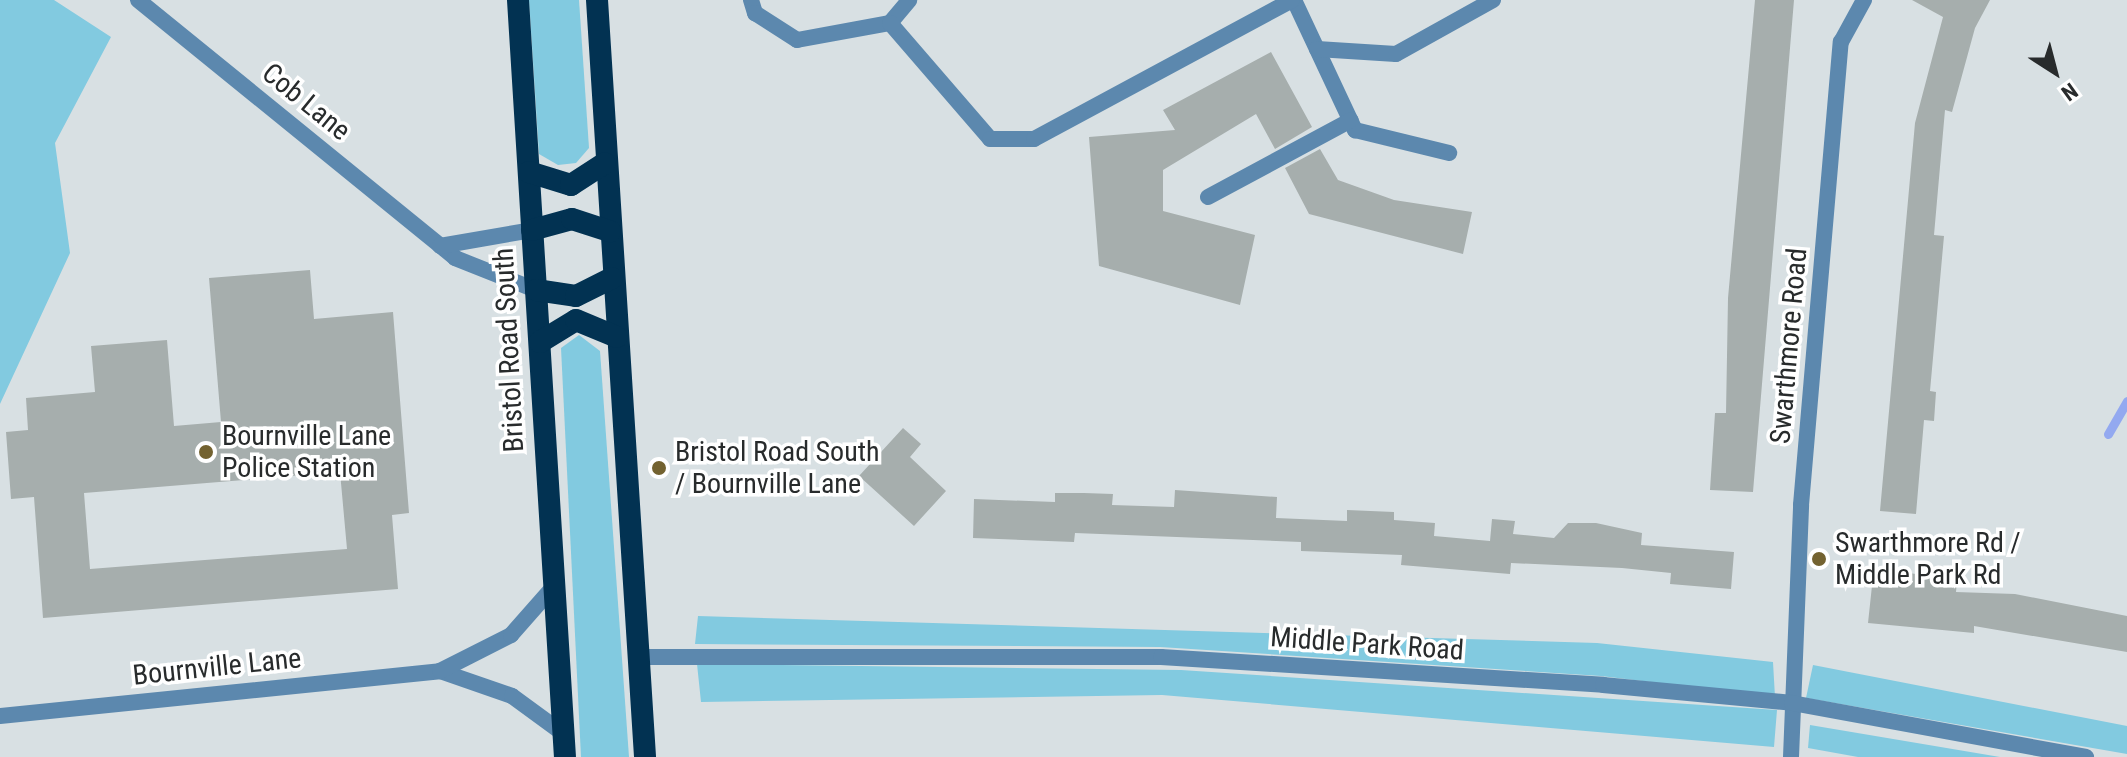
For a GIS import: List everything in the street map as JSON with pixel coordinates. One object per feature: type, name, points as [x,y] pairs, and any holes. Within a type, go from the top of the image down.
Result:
[{"type":"highway","name":"Bristol Road South","points":[[518,0],[565,757]]},
{"type":"highway","points":[[597,0],[612,278],[645,757]]},
{"type":"highway","points":[[529,172],[571,185],[605,163]]},
{"type":"highway","points":[[532,230],[572,219],[610,231]]},
{"type":"highway","points":[[536,290],[576,296],[612,278]]},
{"type":"highway","points":[[540,342],[576,320],[617,337]]},
{"type":"street","name":"Cob Lane","points":[[138,0],[440,246],[536,290]]},
{"type":"street","points":[[751,0],[755,13],[797,40],[890,23],[909,0]]},
{"type":"street","points":[[890,23],[990,139],[1034,139],[1293,0],[1355,130],[1449,153]]},
{"type":"street","points":[[1317,49],[1396,54],[1493,0]]},
{"type":"street","name":"Swarthmore Road","points":[[1791,757],[1792,703],[1841,42],[1864,0]]},
{"type":"street","points":[[1208,197],[1351,120]]},
{"type":"street","points":[[440,246],[532,230]]},
{"type":"street","name":"Bournville Lane","points":[[0,716],[440,671],[511,635],[554,586]]},
{"type":"street","name":"Middle Park Road","points":[[639,657],[1161,657],[1792,703],[2086,757]]},
{"type":"street","name":"Bournville Lane","points":[[440,671],[512,696],[564,734]]},
{"type":"shaded area","points":[[0,0],[54,0],[111,37],[55,143],[70,253],[0,404]]},
{"type":"shaded area","points":[[529,0],[579,0],[589,148],[576,163],[558,165],[539,154]]},
{"type":"shaded area","points":[[579,335],[600,351],[629,757],[581,757],[561,348]]},
{"type":"shaded area","points":[[698,616],[1597,643],[1773,662],[1775,697],[1601,676],[1160,647],[695,644]]},
{"type":"shaded area","points":[[697,664],[1181,670],[1777,710],[1774,747],[1162,695],[701,702]]},
{"type":"shaded area","points":[[1813,665],[2127,726],[2127,754],[1806,698]]},
{"type":"shaded area","points":[[1810,725],[2000,757],[1858,757],[1808,748]]},
{"type":"building","points":[[1755,0],[1794,0],[1753,492],[1710,490],[1715,413],[1726,413],[1728,298]]},
{"type":"building","points":[[1912,0],[1990,0],[1975,28],[1952,112],[1945,110],[1934,235],[1944,236],[1930,391],[1936,392],[1934,421],[1924,420],[1916,514],[1880,511],[1915,123],[1943,17]]},
{"type":"building","points":[[1271,52],[1312,127],[1275,149],[1256,114],[1163,170],[1163,211],[1255,235],[1240,305],[1099,266],[1089,137],[1175,130],[1163,110]]},
{"type":"building","points":[[1320,149],[1338,180],[1394,200],[1472,212],[1463,254],[1309,214],[1285,168]]},
{"type":"building","name":"Bournville Lane Police Station","points":[[310,270],[314,319],[393,312],[409,513],[392,515],[398,589],[43,618],[34,497],[11,499],[6,432],[28,430],[26,398],[95,392],[91,346],[167,340],[174,426],[221,422],[209,278]],"holes":[[[340,472],[347,549],[90,569],[84,493]]]},
{"type":"building","points":[[903,428],[921,444],[910,457],[946,491],[914,526],[859,476]]},
{"type":"building","points":[[1175,490],[1277,497],[1276,518],[1347,521],[1347,510],[1394,512],[1394,520],[1435,523],[1434,536],[1490,541],[1492,519],[1515,521],[1513,534],[1554,538],[1568,523],[1596,523],[1642,533],[1641,545],[1734,552],[1731,589],[1670,584],[1671,573],[1622,568],[1511,563],[1510,574],[1401,565],[1402,555],[1301,551],[1301,542],[1075,533],[1074,542],[973,538],[974,499],[1055,502],[1055,493],[1113,494],[1112,505],[1174,507]]},
{"type":"building","points":[[1874,567],[1957,581],[1956,592],[2015,594],[2127,616],[2127,652],[1974,626],[1974,633],[1868,623]]},
{"type":"waterway","points":[[2108,434],[2127,401]]},
{"type":"place","name":"Bournville Lane Police Station","points":[[206,452]]},
{"type":"place","name":"Bristol Road South / Bournville Lane","points":[[659,468]]},
{"type":"place","name":"Swarthmore Rd / Middle Park Rd","points":[[1819,559]]}]
